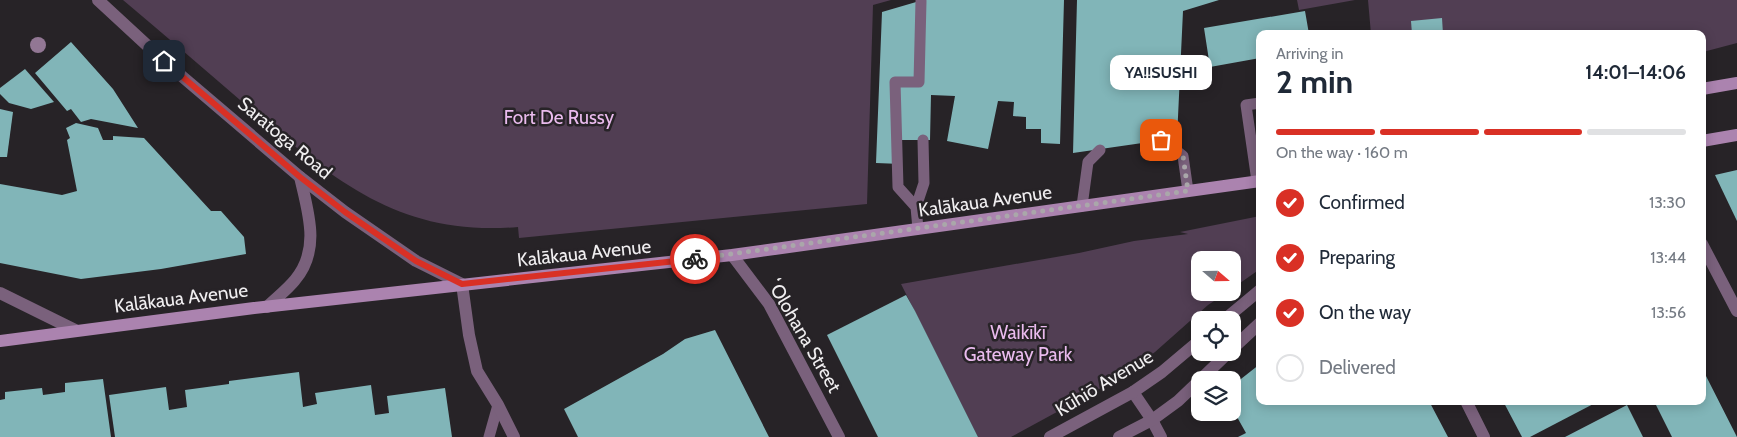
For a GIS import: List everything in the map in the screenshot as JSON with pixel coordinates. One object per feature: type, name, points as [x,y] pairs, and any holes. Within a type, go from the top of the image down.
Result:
[{"type":"main road","points":[[1706,88],[1737,84]]},
{"type":"main road","points":[[1706,139],[1737,135]]},
{"type":"main road","name":"Kalākaua Avenue","points":[[0,341],[75,330],[462,284],[732,256],[1256,181]]},
{"type":"street","name":"Saratoga Road","points":[[98,0],[164,61],[300,177],[345,212],[416,261],[462,284]]},
{"type":"street","points":[[267,307],[296,279],[308,255],[312,239],[311,223],[300,177]]},
{"type":"street","points":[[1706,252],[1737,311]]},
{"type":"street","name":"ʻOlohana Street","points":[[732,256],[770,304],[840,437]]},
{"type":"street","points":[[462,284],[469,335],[477,371],[498,405],[514,437]]},
{"type":"street","points":[[0,293],[75,330]]},
{"type":"street","points":[[1235,311],[1256,293]]},
{"type":"street","points":[[1241,341],[1256,327]]},
{"type":"street","name":"Kūhiō Avenue","points":[[1050,437],[1133,392],[1162,372],[1191,348]]},
{"type":"street","points":[[1209,371],[1220,361]]},
{"type":"street","points":[[1118,437],[1152,420],[1178,401],[1191,389]]},
{"type":"street","points":[[1133,392],[1161,437]]},
{"type":"street","points":[[1468,405],[1484,437]]},
{"type":"lane","points":[[916,207],[898,187],[896,82],[920,82],[921,1]]},
{"type":"lane","points":[[1256,104],[1246,105],[1256,138]]},
{"type":"lane","points":[[918,229],[916,207],[924,183],[923,140]]},
{"type":"lane","points":[[1161,140],[1183,156],[1188,191]]},
{"type":"lane","points":[[1082,206],[1088,162],[1100,150]]},
{"type":"lane","points":[[489,437],[498,405]]},
{"type":"green space","name":"Fort De Russy","points":[[123,0],[891,0],[873,5],[867,204],[519,238],[518,227],[475,228],[437,223],[402,212],[370,198],[339,179],[278,133]]},
{"type":"green space","points":[[1297,0],[1355,0],[1299,10]]},
{"type":"green space","points":[[1368,0],[1737,0],[1737,43],[1706,51],[1706,30],[1371,30]]},
{"type":"green space","name":"Waikīkī Gateway Park","points":[[1256,217],[1256,272],[1241,282],[1241,251],[1191,251],[1191,301],[1214,301],[1201,311],[1191,311],[1191,320],[1155,352],[1123,376],[1011,437],[978,437],[901,284],[1079,253],[1134,241],[1188,234],[1180,232]]},
{"type":"building","points":[[923,0],[1064,0],[1060,144],[1041,143],[1041,129],[1026,129],[1026,117],[1013,116],[1014,102],[998,101],[988,149],[947,141],[955,96],[931,95],[930,140],[902,140],[901,164],[876,163],[882,12]]},
{"type":"building","points":[[1077,0],[1219,0],[1183,11],[1177,138],[1073,153]]},
{"type":"building","points":[[1305,11],[1308,30],[1256,30],[1256,59],[1210,67],[1204,28]]},
{"type":"building","points":[[1442,18],[1443,30],[1412,30],[1411,21]]},
{"type":"building","points":[[71,42],[113,89],[138,128],[91,119],[81,122],[71,109],[67,111],[35,73]]},
{"type":"building","points":[[25,69],[54,102],[31,109],[9,103],[0,94],[0,88]]},
{"type":"building","points":[[0,109],[13,112],[7,157],[0,157]]},
{"type":"building","points":[[76,123],[98,128],[103,140],[113,140],[113,136],[144,138],[211,211],[221,211],[244,237],[246,254],[161,269],[81,279],[0,263],[0,184],[62,195],[77,191],[67,140],[70,138],[66,128]]},
{"type":"building","points":[[1737,170],[1737,221],[1715,175]]},
{"type":"building","points":[[906,295],[978,437],[878,437],[827,335]]},
{"type":"building","points":[[715,330],[769,437],[578,437],[564,409],[663,354],[685,339]]},
{"type":"building","points":[[1256,367],[1256,405],[1431,405],[1448,437],[1238,437],[1246,433],[1239,421],[1241,421],[1241,379]]},
{"type":"building","points":[[299,372],[303,407],[317,404],[315,393],[371,385],[375,415],[389,413],[387,396],[445,388],[452,437],[115,437],[109,395],[166,387],[169,410],[187,407],[185,390],[229,384],[229,381]]},
{"type":"building","points":[[1706,376],[1737,437],[1672,437],[1656,405],[1706,405]]},
{"type":"building","points":[[103,379],[111,437],[0,437],[0,400],[5,399],[5,392],[42,388],[43,395],[65,392],[65,383]]},
{"type":"building","points":[[1505,405],[1591,405],[1530,437],[1522,437]]},
{"type":"building","points":[[1627,405],[1643,437],[1565,437]]},
{"type":"way so far","points":[[695,259],[732,256],[1188,191],[1183,156],[1161,140]]},
{"type":"place","name":"YA!!SUSHI","points":[[1161,140]]},
{"type":"route","points":[[164,61],[300,177],[345,212],[416,261],[462,284],[695,259]]}]
